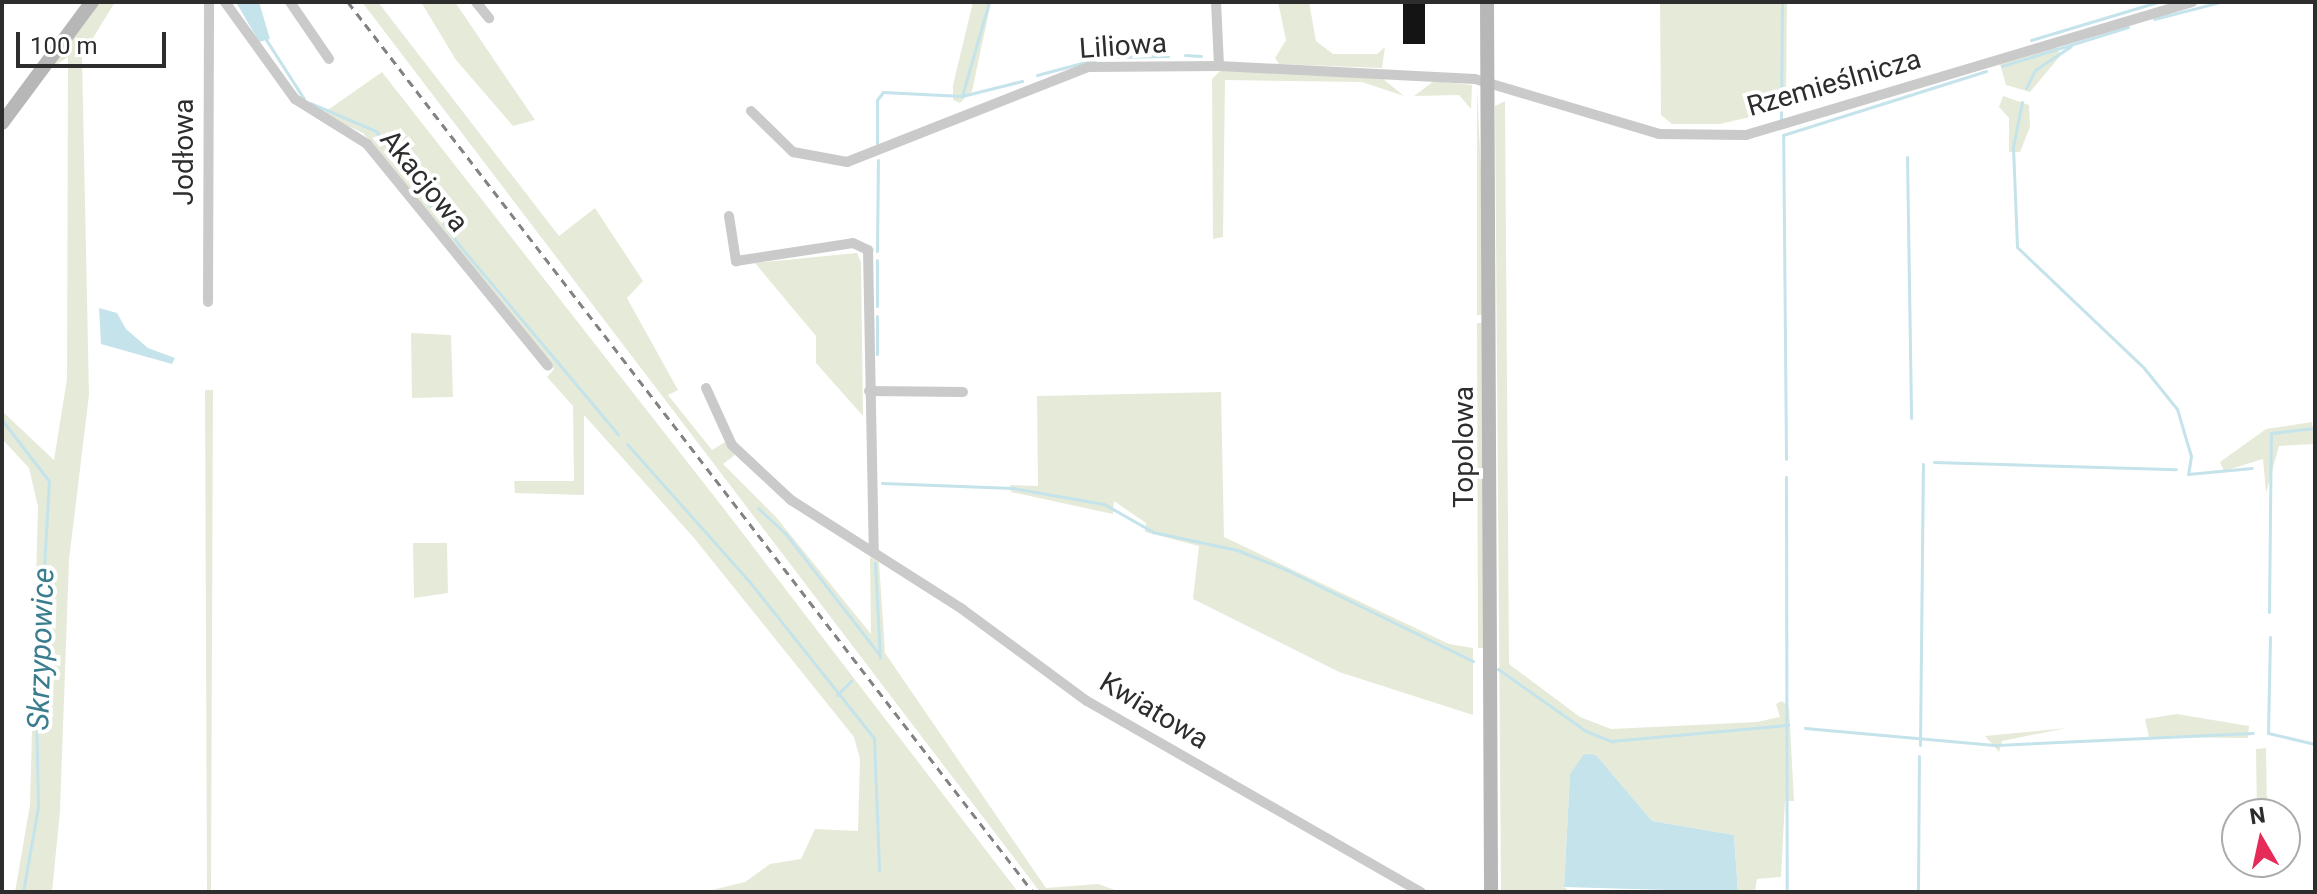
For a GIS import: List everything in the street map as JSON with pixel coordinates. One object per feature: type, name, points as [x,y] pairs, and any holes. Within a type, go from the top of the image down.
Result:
[{"type":"main road","points":[[2,123],[92,2]]},
{"type":"main road","name":"Topolowa","points":[[1487,2],[1491,892]]},
{"type":"street","name":"Jodłowa","points":[[208,302],[209,2]]},
{"type":"street","name":"Akacjowa","points":[[225,2],[295,99],[367,144],[548,366]]},
{"type":"street","points":[[290,2],[329,59]]},
{"type":"street","points":[[476,2],[489,18]]},
{"type":"street","points":[[1216,2],[1219,66]]},
{"type":"street","name":"Rzemieślnicza","points":[[1486,82],[1659,134],[1746,135],[2193,2]]},
{"type":"street","name":"Liliowa","points":[[751,111],[793,152],[847,162],[1088,67],[1219,66],[1486,82]]},
{"type":"street","points":[[729,216],[736,261],[866,245],[874,552]]},
{"type":"street","name":"Kwiatowa","points":[[706,388],[720,427],[747,463],[791,500],[874,552],[1087,701],[1421,892]]},
{"type":"street","points":[[869,391],[963,392]]},
{"type":"green space","points":[[99,2],[115,2],[82,56],[89,395],[69,560],[60,811],[52,892],[15,892],[30,805],[38,507],[29,468],[2,439],[2,411],[54,460],[67,379],[68,57],[50,69]]},
{"type":"green space","points":[[362,2],[378,2],[559,236],[595,208],[643,281],[627,298],[678,390],[668,395],[712,450],[725,442],[735,455],[723,464],[776,517],[871,634],[870,557],[879,562],[885,653],[1046,888],[1098,884],[1121,892],[1040,892]]},
{"type":"green space","points":[[421,2],[455,2],[535,120],[513,126],[456,60]]},
{"type":"green space","points":[[973,2],[991,2],[972,91],[960,103],[953,100],[953,85]]},
{"type":"green space","points":[[1278,2],[1309,2],[1316,41],[1333,54],[1377,54],[1385,47],[1382,68],[1279,64],[1275,58],[1286,40]]},
{"type":"green space","points":[[1660,2],[1787,2],[1786,98],[1797,106],[1720,124],[1672,124],[1661,115]]},
{"type":"green space","points":[[2055,45],[2061,55],[2030,92],[2006,85],[2000,64]]},
{"type":"green space","points":[[1221,70],[1382,78],[1404,96],[1362,82],[1225,80],[1223,237],[1213,239],[1212,79]]},
{"type":"green space","points":[[382,72],[721,505],[1018,892],[704,892],[745,882],[770,864],[801,859],[815,829],[858,831],[860,759],[854,737],[694,538],[584,415],[584,495],[515,493],[514,481],[574,481],[573,406],[547,377],[554,369],[363,133],[322,114]]},
{"type":"green space","points":[[1434,81],[1472,85],[1471,109],[1459,95],[1414,96]]},
{"type":"green space","points":[[1477,89],[1484,232],[1482,315],[1477,315]]},
{"type":"green space","points":[[2003,96],[2029,105],[2030,127],[2020,152],[2009,152],[2009,118],[1999,107]]},
{"type":"green space","points":[[1505,101],[1509,664],[1580,717],[1611,729],[1757,722],[1780,717],[1776,704],[1782,701],[1789,707],[1794,801],[1785,801],[1781,877],[1757,879],[1755,892],[1738,892],[1734,835],[1652,821],[1596,755],[1570,774],[1564,887],[1570,892],[1501,892],[1495,106]]},
{"type":"green space","points":[[857,253],[861,262],[863,416],[816,363],[816,336],[755,263]]},
{"type":"green space","points":[[1477,323],[1483,323],[1484,648],[1478,648]]},
{"type":"green space","points":[[411,333],[451,335],[453,397],[412,398]]},
{"type":"green space","points":[[205,390],[213,390],[211,892],[207,892]]},
{"type":"green space","points":[[1221,392],[1224,537],[1449,644],[1473,648],[1473,715],[1339,672],[1193,599],[1199,546],[1145,532],[1146,523],[1114,501],[1113,514],[1011,492],[1010,485],[1038,486],[1037,396]]},
{"type":"green space","points":[[2312,422],[2315,444],[2279,446],[2266,493],[2263,459],[2224,471],[2220,462],[2266,429]]},
{"type":"green space","points":[[413,543],[447,543],[448,593],[414,598]]},
{"type":"green space","points":[[2177,714],[2249,726],[2248,738],[2149,737],[2145,719]]},
{"type":"green space","points":[[2067,728],[2002,741],[1999,752],[1985,736]]},
{"type":"green space","points":[[2266,748],[2267,798],[2257,798],[2256,749]]},
{"type":"water","points":[[236,2],[259,2],[270,39],[259,42]]},
{"type":"water","points":[[99,308],[117,313],[126,329],[148,348],[175,358],[172,364],[101,344]]},
{"type":"water","points":[[1584,754],[1596,755],[1652,821],[1734,835],[1738,892],[1564,887],[1570,774]]},
{"type":"building","points":[[1403,2],[1425,2],[1425,44],[1403,44]]},
{"type":"waterway","points":[[877,143],[877,100],[883,92],[962,96],[989,2]]},
{"type":"waterway","points":[[1781,119],[1782,2]]},
{"type":"waterway","points":[[2031,40],[2158,2]]},
{"type":"waterway","points":[[2154,19],[2220,2]]},
{"type":"waterway","points":[[2002,66],[2128,27]]},
{"type":"waterway","points":[[265,38],[304,99]]},
{"type":"waterway","points":[[2026,88],[2035,70],[2071,46]]},
{"type":"waterway","points":[[1185,55],[1201,56]]},
{"type":"waterway","points":[[1114,57],[1168,56]]},
{"type":"waterway","points":[[1037,75],[1097,59]]},
{"type":"waterway","points":[[1786,459],[1783,135],[1986,71]]},
{"type":"waterway","points":[[962,96],[1022,81]]},
{"type":"waterway","points":[[2022,102],[2013,147],[2017,247],[2144,368],[2177,409],[2191,456],[2188,474],[2252,468]]},
{"type":"waterway","points":[[310,103],[376,131],[460,246],[618,434]]},
{"type":"waterway","points":[[1907,157],[1911,418]]},
{"type":"waterway","points":[[877,251],[878,160]]},
{"type":"waterway","points":[[877,260],[877,306]]},
{"type":"waterway","points":[[877,316],[877,354]]},
{"type":"waterway","name":"Skrzypowice","points":[[2,420],[49,481],[36,705],[38,807],[23,892]]},
{"type":"waterway","points":[[2269,612],[2271,433],[2315,428]]},
{"type":"waterway","points":[[627,444],[749,581],[874,738],[879,870]]},
{"type":"waterway","points":[[1934,462],[2176,469]]},
{"type":"waterway","points":[[1920,745],[1923,464]]},
{"type":"waterway","points":[[1786,477],[1787,892]]},
{"type":"waterway","points":[[882,483],[1013,488],[1104,504],[1153,532],[1237,550],[1287,570],[1473,661]]},
{"type":"waterway","points":[[758,508],[785,533],[879,654]]},
{"type":"waterway","points":[[875,563],[880,658]]},
{"type":"waterway","points":[[2270,637],[2268,733],[2315,744]]},
{"type":"waterway","points":[[1498,669],[1586,731],[1611,741],[1788,725]]},
{"type":"waterway","points":[[837,695],[851,681]]},
{"type":"waterway","points":[[1805,728],[1997,745],[2253,733]]},
{"type":"waterway","points":[[1918,892],[1919,756]]},
{"type":"railway","points":[[348,2],[1033,892]]}]
